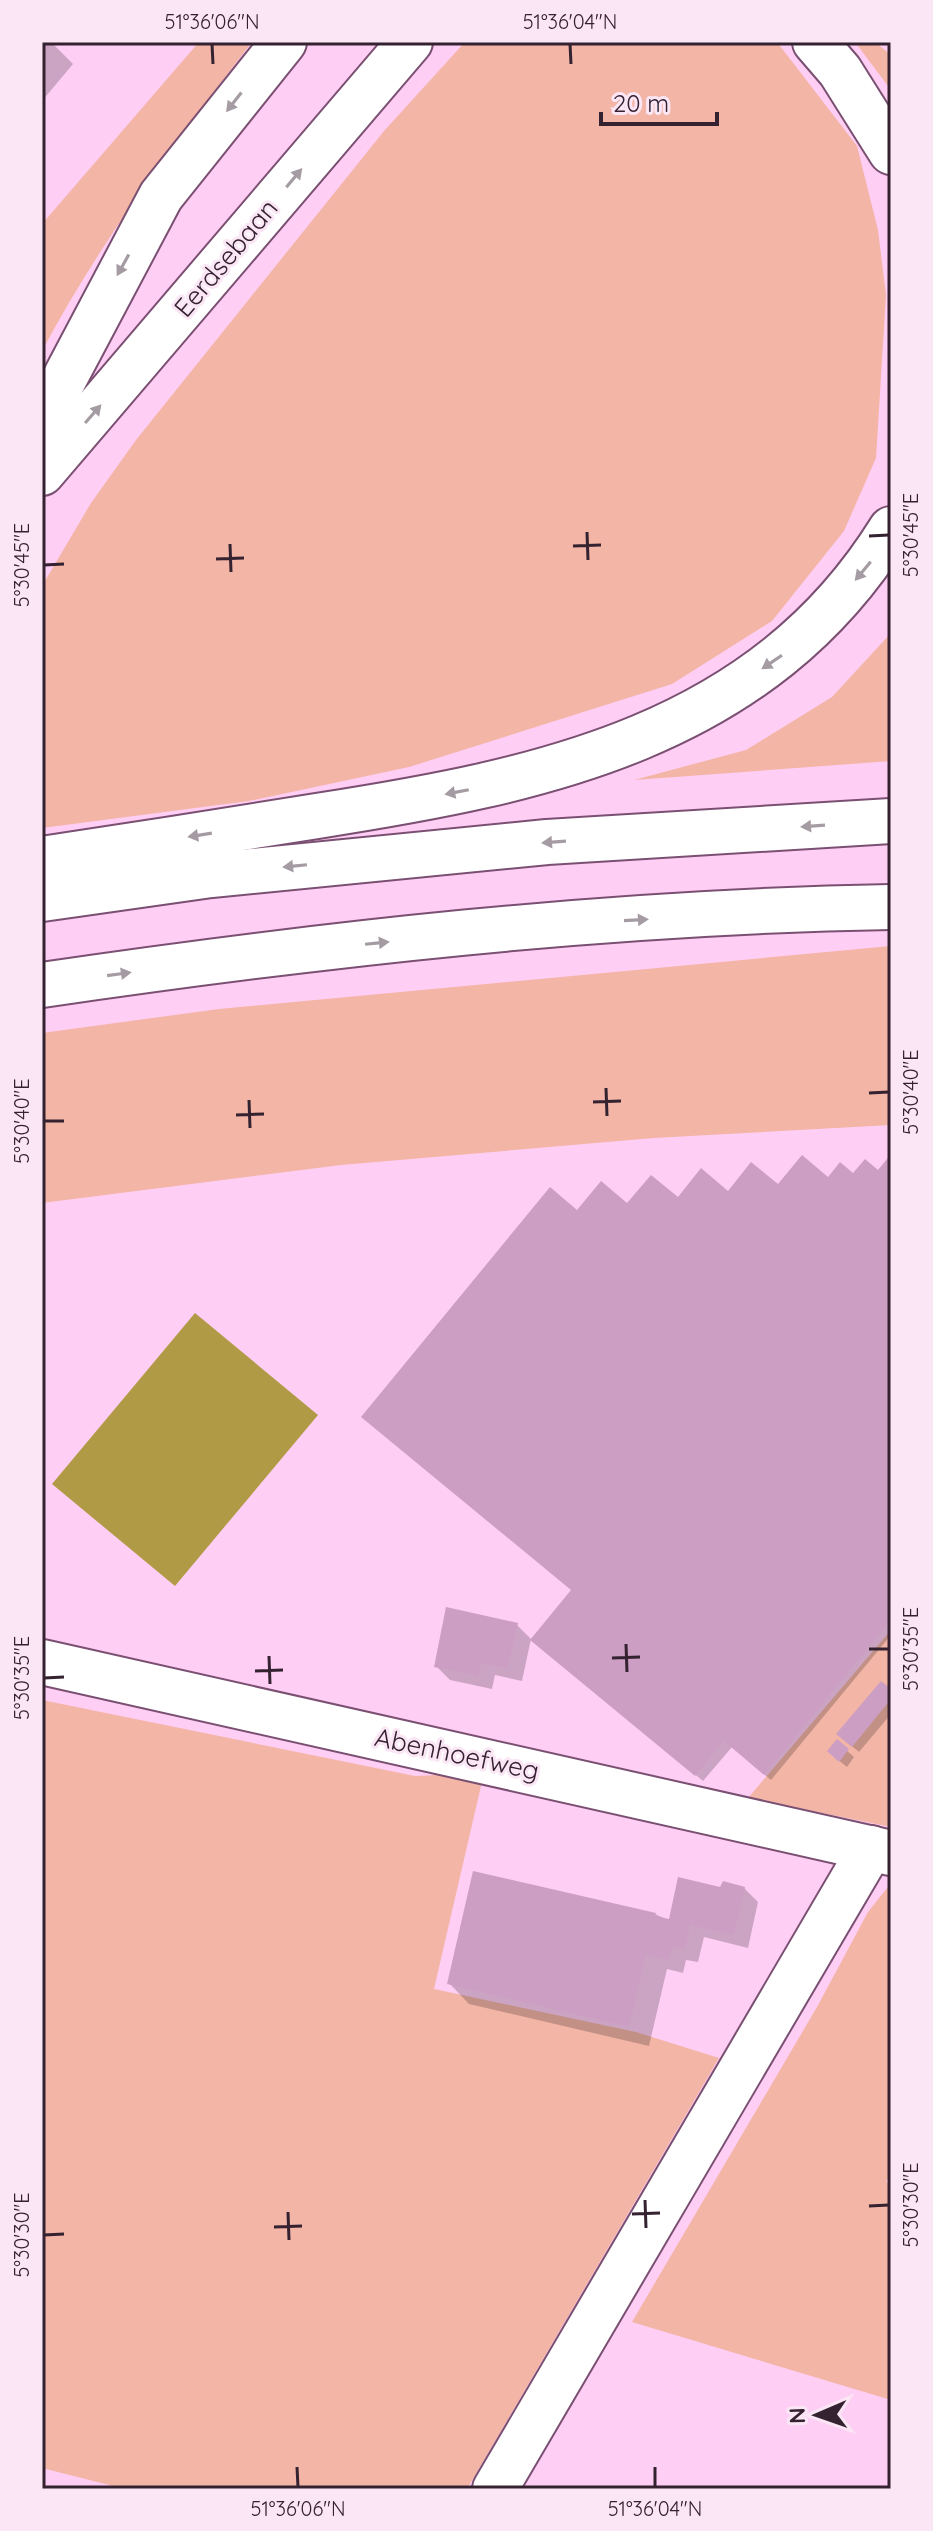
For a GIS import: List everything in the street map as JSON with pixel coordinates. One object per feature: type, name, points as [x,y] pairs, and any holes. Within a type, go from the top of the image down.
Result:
[{"type":"main road","points":[[42,437],[60,387],[161,196],[284,42]]},
{"type":"main road","name":"Eerdsebaan","points":[[42,473],[410,42]]},
{"type":"main road","points":[[815,42],[840,71],[891,152]]},
{"type":"main road","points":[[42,859],[392,804],[523,779],[606,753],[724,693],[785,654],[869,565],[891,529]]},
{"type":"main road","points":[[42,899],[211,875],[547,842],[891,821]]},
{"type":"main road","points":[[42,985],[205,961],[561,923],[891,907]]},
{"type":"main road","name":"Abenhoefweg","points":[[42,1662],[881,1851],[719,2101],[495,2489]]},
{"type":"shaded area","points":[[199,42],[252,42],[167,154],[114,231],[42,351],[42,224]]},
{"type":"shaded area","points":[[465,42],[777,42],[857,146],[878,230],[886,295],[876,458],[844,531],[772,621],[672,684],[409,767],[249,801],[42,828],[42,586],[91,503],[136,440],[384,131]]},
{"type":"shaded area","points":[[855,42],[875,42],[891,55],[891,90]]},
{"type":"shaded area","points":[[891,633],[891,761],[634,780],[746,750],[832,697]]},
{"type":"shaded area","points":[[891,946],[891,1125],[654,1138],[341,1165],[42,1203],[42,1033],[219,1009]]},
{"type":"shaded area","points":[[195,1313],[318,1415],[175,1586],[52,1484]]},
{"type":"shaded area","points":[[891,1630],[891,1827],[748,1798]]},
{"type":"shaded area","points":[[42,1700],[415,1776],[484,1773],[434,1989],[636,2032],[719,2058],[467,2489],[125,2489],[42,2468]]},
{"type":"shaded area","points":[[891,1883],[891,2173],[886,2182],[891,2184],[891,2400],[632,2322],[817,2007],[868,1912]]},
{"type":"building","points":[[891,1154],[891,1620],[764,1775],[724,1741],[695,1776],[530,1640],[571,1590],[361,1417],[550,1187],[577,1210],[601,1181],[627,1203],[651,1175],[678,1197],[701,1168],[728,1191],[751,1162],[778,1184],[802,1155],[828,1177],[840,1162],[853,1173],[865,1159],[878,1170]]},
{"type":"building","points":[[446,1607],[518,1623],[508,1668],[481,1663],[478,1676],[434,1667]]},
{"type":"building","points":[[881,1681],[891,1689],[891,1699],[852,1747],[836,1734]]},
{"type":"building","points":[[837,1739],[849,1749],[839,1762],[827,1751]]},
{"type":"building","points":[[473,1871],[656,1913],[655,1916],[669,1919],[678,1877],[720,1887],[723,1881],[745,1887],[734,1935],[690,1925],[685,1950],[672,1947],[669,1960],[646,1955],[629,2027],[447,1984]]}]
